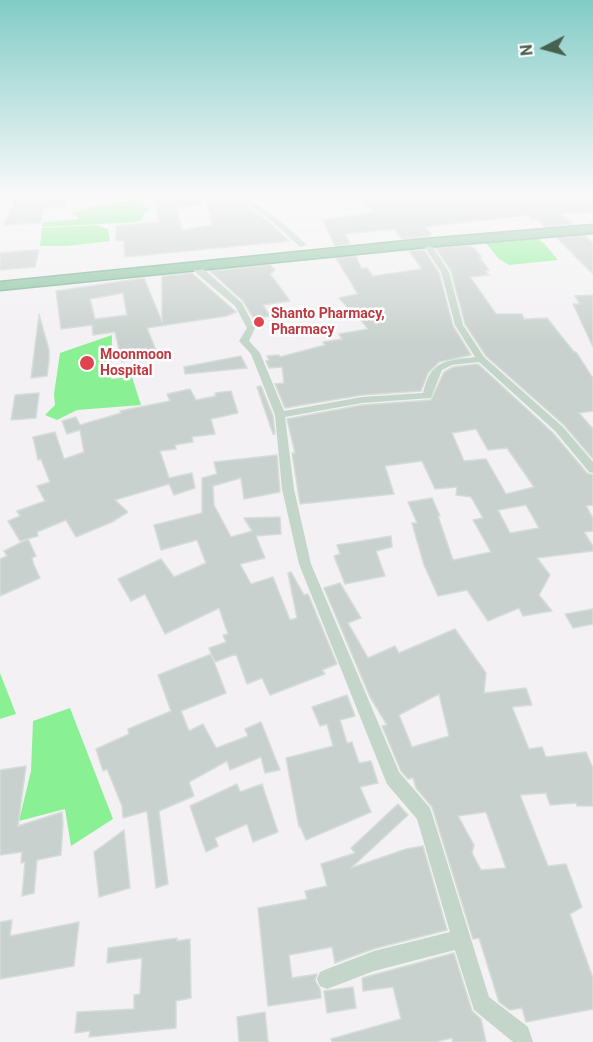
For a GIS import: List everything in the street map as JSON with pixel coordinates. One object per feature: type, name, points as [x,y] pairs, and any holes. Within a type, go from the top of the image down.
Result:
[{"type":"highway","points":[[23,270],[296,246]]},
{"type":"highway","points":[[0,286],[400,246]]},
{"type":"street","points":[[428,246],[445,272],[459,325],[481,359],[559,429],[593,469]]},
{"type":"street","points":[[193,267],[239,305],[250,327],[243,341],[255,352],[280,415],[288,489],[306,564],[393,778],[424,814],[481,1003],[521,1034],[523,1042]]},
{"type":"street","points":[[280,415],[362,400],[427,396],[431,376],[441,365],[481,359]]},
{"type":"street","points":[[327,979],[374,961],[462,939]]},
{"type":"shaded area","points":[[488,246],[546,246],[558,260],[509,265],[498,258]]},
{"type":"shaded area","points":[[112,335],[111,379],[132,377],[141,405],[77,410],[57,420],[45,415],[55,405],[54,394],[60,353]]},
{"type":"shaded area","points":[[0,673],[16,714],[0,719]]},
{"type":"shaded area","points":[[70,708],[113,819],[71,846],[65,809],[19,821],[31,771],[33,721]]},
{"type":"building","points":[[124,246],[242,246],[125,257]]},
{"type":"building","points":[[471,246],[482,257],[479,257],[489,270],[485,271],[489,275],[470,277],[496,314],[522,314],[524,319],[547,318],[576,352],[593,378],[593,411],[579,413],[593,429],[593,459],[564,425],[486,356],[465,324],[451,271],[436,248]]},
{"type":"building","points":[[565,246],[593,246],[593,274]]},
{"type":"building","points":[[39,250],[35,267],[0,270],[0,253]]},
{"type":"building","points":[[424,250],[439,273],[453,326],[471,355],[439,362],[428,373],[421,391],[362,395],[285,408],[275,384],[284,383],[282,367],[269,368],[266,361],[269,360],[267,356],[279,355],[280,357],[325,345],[323,342],[342,339],[339,334],[368,329],[352,309],[349,309],[339,298],[358,294],[336,258],[356,256],[361,268],[367,268],[373,276],[422,269],[409,251]]},
{"type":"building","points":[[270,265],[275,270],[270,274],[290,301],[263,305],[270,316],[254,319],[243,301],[210,271]]},
{"type":"building","points":[[192,273],[236,312],[226,316],[147,328],[159,358],[139,362],[138,359],[122,362],[115,332],[93,335],[92,325],[61,329],[56,291],[144,278],[162,322],[162,276]],"holes":[[[123,293],[127,315],[95,319],[90,299]]]},
{"type":"building","points":[[593,295],[593,347],[573,304],[580,304],[575,296]]},
{"type":"building","points":[[39,314],[49,350],[49,361],[47,376],[31,378]]},
{"type":"building","points":[[241,356],[247,368],[185,374],[184,367]]},
{"type":"building","points":[[478,364],[553,433],[587,473],[593,475],[593,505],[586,506],[593,518],[593,531],[584,532],[593,546],[593,551],[537,558],[550,575],[539,595],[552,611],[523,616],[519,608],[488,621],[467,590],[438,596],[424,565],[412,523],[417,523],[408,502],[432,498],[440,516],[438,516],[453,560],[491,552],[473,520],[483,518],[471,497],[456,495],[457,487],[435,489],[422,461],[385,466],[394,494],[300,504],[292,453],[295,453],[287,419],[362,405],[431,400],[444,372],[453,367]],"holes":[[[476,429],[488,450],[507,448],[534,487],[506,494],[486,459],[464,461],[452,433]],[[526,505],[539,528],[510,533],[498,510]]]},
{"type":"building","points":[[261,386],[273,416],[275,434],[273,434],[257,387]]},
{"type":"building","points":[[190,389],[196,400],[216,396],[215,393],[231,391],[238,413],[211,419],[215,434],[192,437],[193,442],[175,445],[176,449],[160,451],[169,478],[192,473],[195,488],[174,495],[169,484],[115,500],[128,512],[112,522],[76,537],[66,520],[37,532],[38,536],[20,541],[8,521],[20,516],[17,511],[45,501],[37,486],[50,482],[41,459],[38,460],[33,437],[55,432],[64,459],[84,452],[80,430],[67,434],[62,421],[76,417],[80,425],[121,413],[120,411],[170,401],[167,394]]},
{"type":"building","points":[[39,393],[36,418],[11,420],[15,395]]},
{"type":"building","points":[[277,455],[280,492],[244,499],[241,478],[213,486],[214,505],[231,537],[252,531],[244,518],[280,517],[281,534],[256,536],[265,558],[240,564],[251,584],[273,577],[290,620],[297,618],[288,573],[291,572],[304,595],[308,594],[337,664],[322,670],[325,674],[270,695],[262,678],[247,684],[236,654],[215,662],[209,648],[226,642],[223,635],[228,634],[219,608],[165,634],[145,594],[131,601],[118,579],[161,559],[174,577],[206,563],[197,540],[161,550],[154,525],[202,513],[202,478],[217,474],[214,462]]},
{"type":"building","points":[[391,536],[392,547],[376,551],[385,576],[345,584],[334,556],[340,554],[337,545]]},
{"type":"building","points":[[28,539],[36,556],[32,558],[40,578],[0,596],[0,559],[7,556],[4,551]]},
{"type":"building","points":[[340,583],[361,618],[348,623],[368,658],[395,646],[399,653],[455,629],[486,673],[484,693],[526,688],[532,705],[512,707],[529,749],[542,747],[546,757],[586,752],[593,768],[593,806],[577,806],[576,803],[550,805],[546,793],[520,795],[548,866],[566,864],[582,907],[570,914],[593,978],[593,1009],[526,1022],[522,1008],[510,1010],[499,1002],[479,938],[473,939],[432,807],[416,788],[413,778],[408,779],[401,771],[382,726],[387,725],[370,697],[324,588]],"holes":[[[439,694],[449,736],[412,747],[399,715]],[[486,812],[506,868],[481,870],[472,853],[474,845],[458,816]]]},
{"type":"building","points":[[593,609],[593,624],[573,628],[565,614]]},
{"type":"building","points":[[211,654],[226,693],[181,711],[189,731],[203,724],[216,748],[248,736],[245,729],[261,722],[280,770],[265,773],[261,757],[230,770],[227,761],[189,782],[194,796],[159,811],[168,884],[156,888],[147,811],[123,818],[122,806],[107,769],[103,771],[96,749],[129,734],[128,729],[171,711],[158,675]]},
{"type":"building","points":[[347,695],[355,716],[340,720],[347,743],[352,742],[359,763],[371,761],[378,783],[360,787],[371,812],[306,840],[299,827],[286,758],[333,746],[327,724],[320,726],[312,707]]},
{"type":"building","points":[[26,766],[18,826],[62,812],[63,823],[61,855],[37,860],[34,893],[22,896],[25,862],[21,863],[22,852],[0,855],[0,770]]},
{"type":"building","points":[[237,784],[240,792],[262,784],[278,832],[253,842],[247,824],[215,838],[218,846],[206,852],[190,806]]},
{"type":"building","points":[[398,804],[408,815],[351,868],[406,849],[423,846],[447,930],[373,949],[335,963],[332,947],[289,955],[292,978],[317,974],[315,980],[320,989],[321,998],[268,1006],[258,908],[307,899],[305,891],[327,886],[321,864],[355,853],[351,848]]},
{"type":"building","points":[[124,830],[130,888],[99,897],[94,852]]},
{"type":"building","points":[[12,920],[10,936],[79,922],[74,966],[0,979],[0,922]]},
{"type":"building","points":[[177,938],[177,941],[190,939],[191,998],[176,1001],[176,1028],[89,1037],[90,1031],[75,1033],[77,1012],[134,1009],[134,995],[140,994],[142,958],[107,963],[108,948]]},
{"type":"building","points":[[454,953],[472,1011],[481,1019],[486,1042],[453,1042],[452,1038],[435,1042],[332,1042],[331,1039],[401,1019],[393,987],[363,991],[362,978]]},
{"type":"building","points":[[353,987],[356,1008],[327,1013],[324,991]]},
{"type":"building","points":[[265,1012],[268,1042],[239,1042],[237,1017]]},
{"type":"place","name":"Shanto Pharmacy, Pharmacy","points":[[259,322]]},
{"type":"place","name":"Moonmoon Hospital","points":[[87,363]]}]
